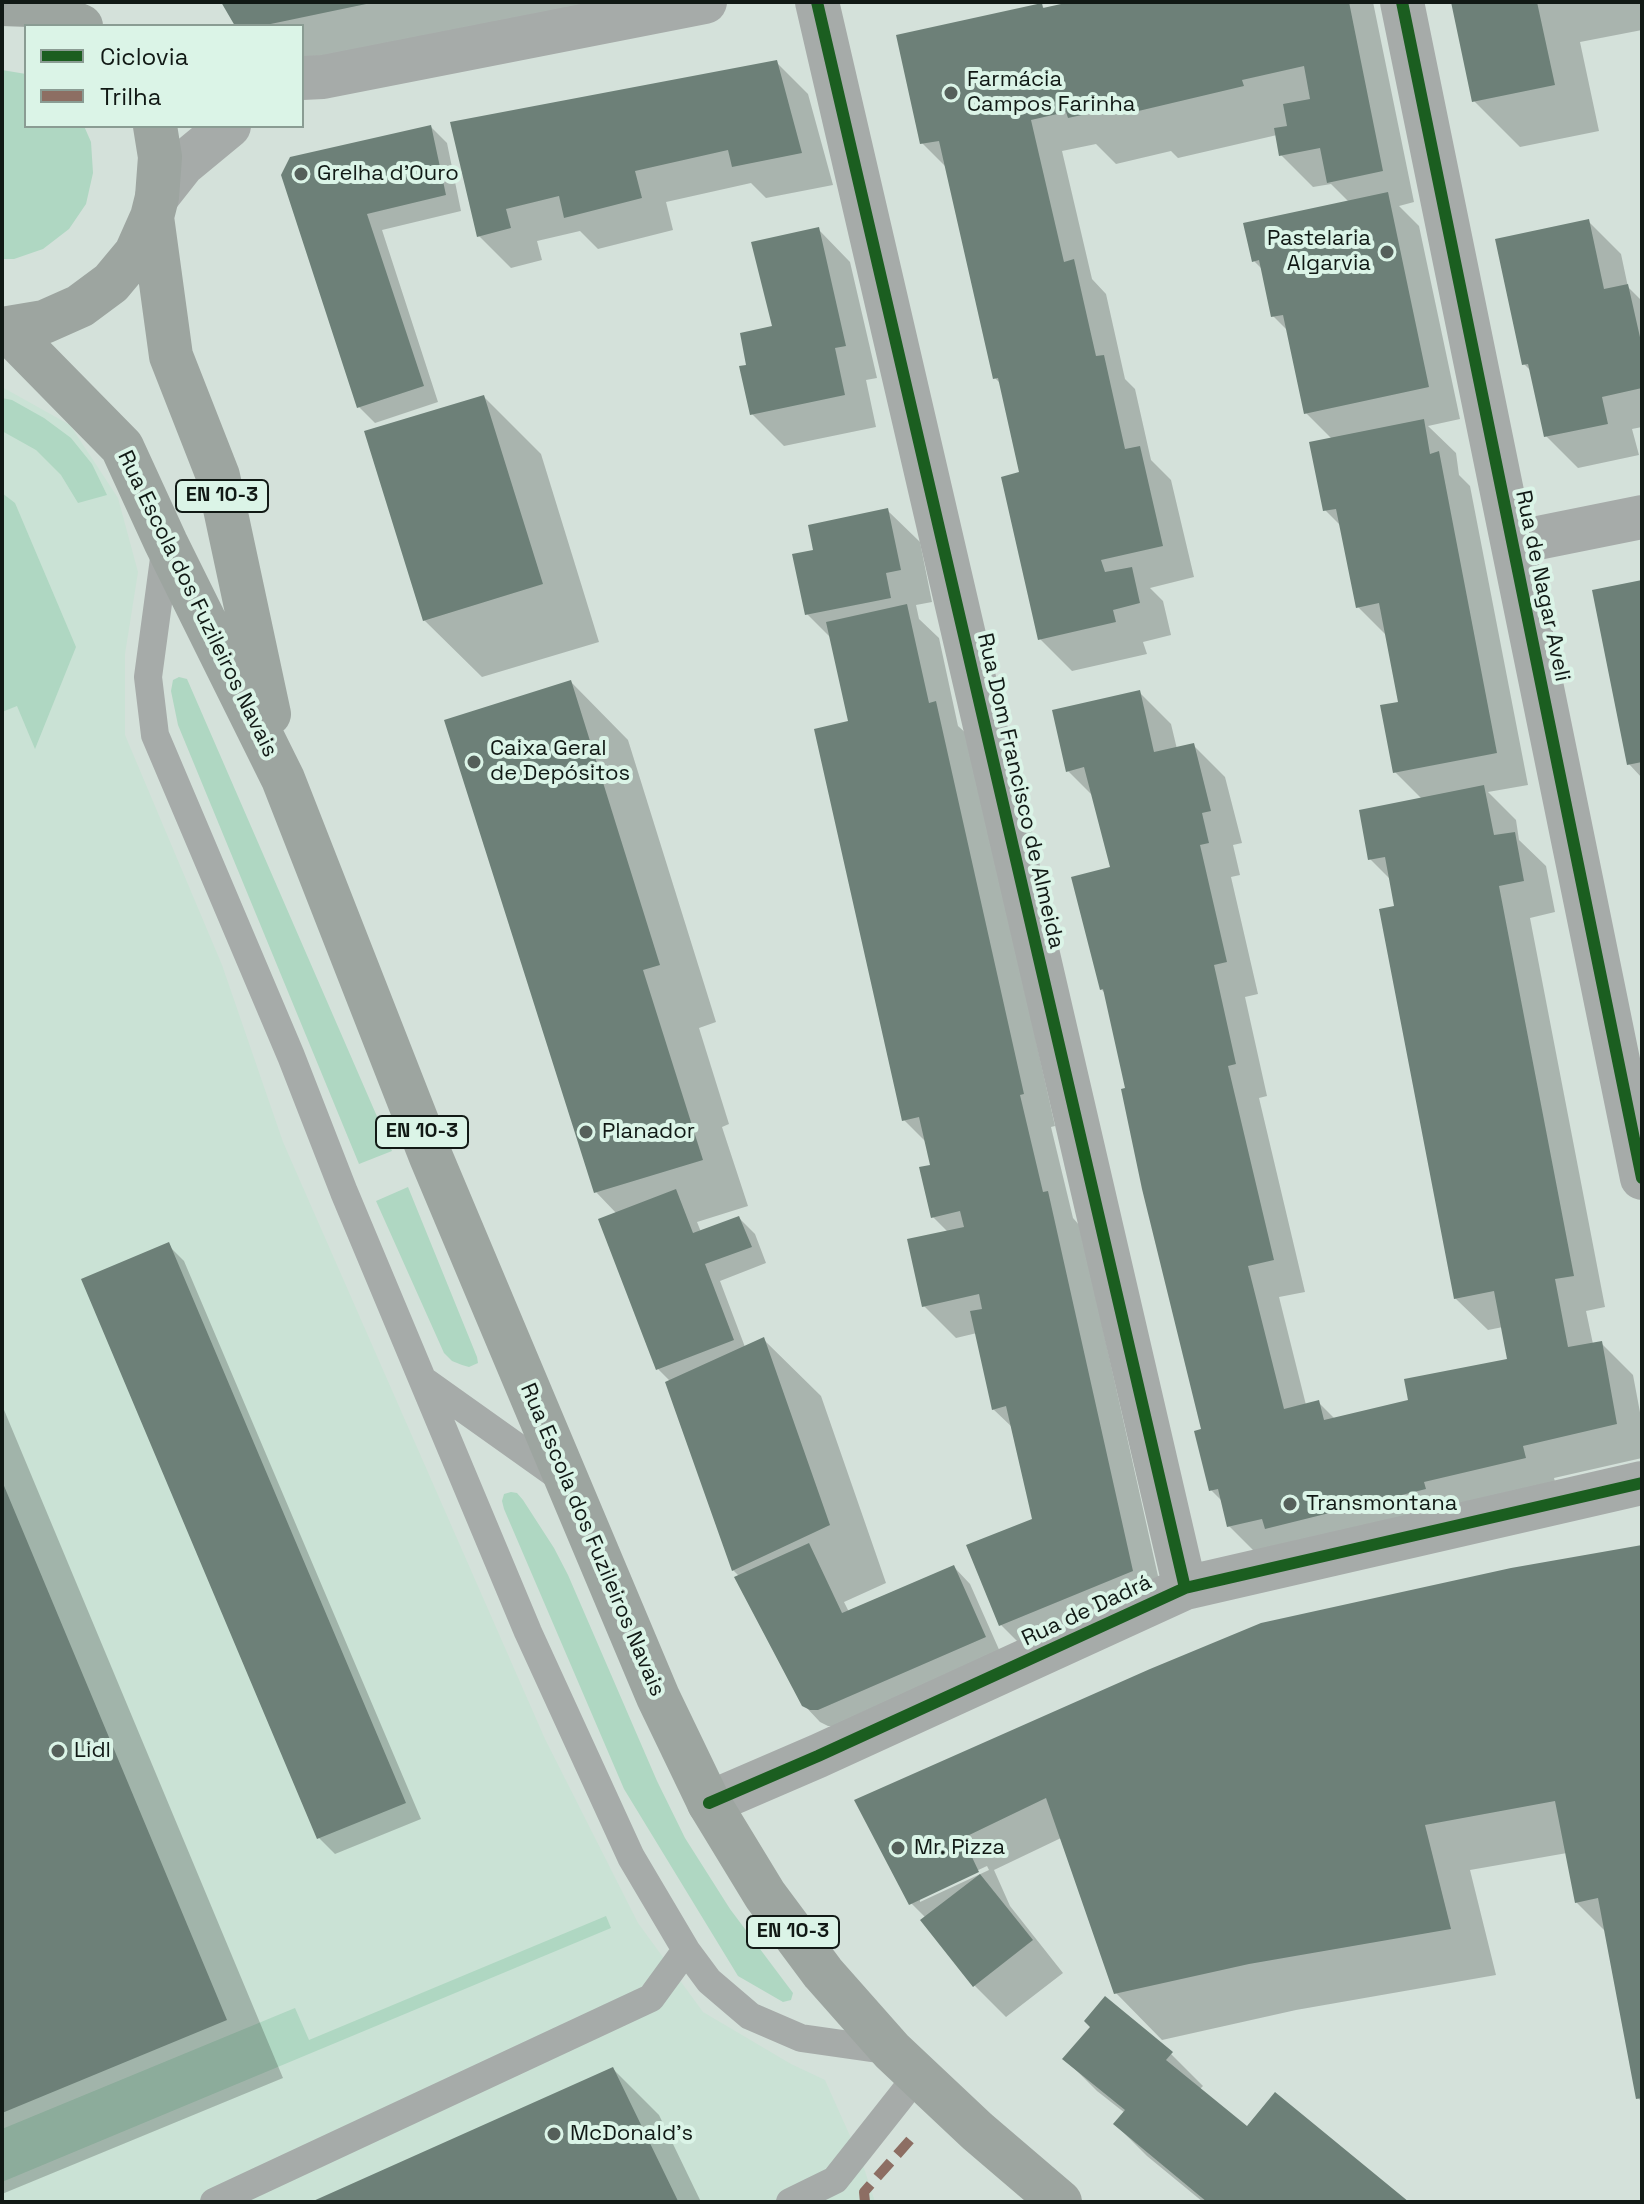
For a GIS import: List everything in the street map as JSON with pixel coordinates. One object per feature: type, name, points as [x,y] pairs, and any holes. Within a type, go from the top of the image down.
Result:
[{"type":"main road","points":[[2,4],[30,5],[75,17]]},
{"type":"main road","name":"Rua Escola dos Fuzileiros Navais","points":[[155,128],[160,157],[155,207],[171,356],[218,476],[283,779]]},
{"type":"main road","name":"Rua Escola dos Fuzileiros Navais","points":[[4,329],[44,322],[80,306],[111,283],[136,253],[155,207]]},
{"type":"main road","name":"Rua Escola dos Fuzileiros Navais","points":[[4,329],[122,447],[283,779],[431,1157],[658,1697],[709,1803],[773,1906],[823,1973],[905,2063],[977,2131],[1060,2202]]},
{"type":"street","points":[[309,81],[705,2]]},
{"type":"street","name":"Rua Dom Francisco de Almeida","points":[[817,2],[1185,1588]]},
{"type":"street","name":"Rua de Nagar Aveli","points":[[1402,2],[1642,1178]]},
{"type":"street","points":[[155,207],[183,164],[226,128]]},
{"type":"street","points":[[1513,543],[1642,517]]},
{"type":"street","name":"Rua de Dadrá","points":[[709,1803],[1185,1588],[1642,1483]]},
{"type":"lane","points":[[166,543],[148,677],[155,735],[528,1632],[631,1857],[686,1950],[709,1981],[750,2016],[801,2038],[905,2063],[835,2180],[790,2202]]},
{"type":"lane","points":[[423,1380],[568,1483]]},
{"type":"lane","points":[[214,2202],[651,1998],[686,1950]]},
{"type":"shaded area","points":[[2,70],[24,74],[24,128],[85,128],[91,142],[93,173],[86,204],[69,229],[43,249],[14,259],[2,259]]},
{"type":"shaded area","points":[[2,387],[70,425],[118,498],[138,572],[125,654],[125,735],[222,965],[283,1142],[545,1739],[638,1923],[703,2012],[791,2064],[825,2080],[863,2165],[875,2202],[2,2202]]},
{"type":"shaded area","points":[[2,398],[12,400],[44,418],[71,438],[92,464],[107,495],[78,503],[61,475],[36,450],[2,431]]},
{"type":"shaded area","points":[[2,493],[15,503],[76,647],[35,749],[17,706],[2,712]]},
{"type":"shaded area","points":[[179,677],[187,679],[392,1151],[359,1164],[178,725],[171,691],[173,680]]},
{"type":"shaded area","points":[[408,1187],[477,1357],[478,1363],[469,1367],[452,1361],[444,1353],[376,1201]]},
{"type":"shaded area","points":[[517,1493],[523,1500],[568,1575],[657,1781],[685,1838],[730,1909],[793,1993],[791,2000],[783,2002],[738,1976],[624,1789],[504,1509],[504,1494]]},
{"type":"shaded area","points":[[606,1916],[611,1928],[2,2182],[2,2129],[295,2008],[309,2040]]},
{"type":"building","points":[[221,2],[371,2],[271,24],[234,24]]},
{"type":"building","points":[[1070,2],[1349,2],[1383,171],[1327,183],[1320,148],[1279,156],[1274,128],[1287,126],[1283,104],[1310,99],[1304,66],[1242,80],[1244,86],[1130,113],[1128,105],[1068,118],[1066,112],[1031,120],[1064,262],[1074,259],[1096,356],[1104,355],[1125,449],[1140,446],[1163,546],[1101,560],[1105,572],[1132,567],[1140,603],[1113,610],[1116,622],[1038,640],[1001,477],[1019,472],[998,378],[993,379],[939,141],[920,144],[896,35],[1042,3],[1043,8]]},
{"type":"building","points":[[1451,2],[1537,2],[1555,85],[1472,102]]},
{"type":"building","points":[[777,60],[802,153],[732,167],[728,150],[635,171],[642,198],[564,218],[559,196],[506,209],[511,228],[477,237],[450,122]]},
{"type":"building","points":[[431,125],[446,195],[367,214],[424,386],[357,408],[281,175],[290,157]]},
{"type":"building","points":[[1388,192],[1429,387],[1304,414],[1283,315],[1271,317],[1259,260],[1252,262],[1243,223]]},
{"type":"building","points":[[1589,219],[1604,289],[1628,284],[1642,346],[1642,388],[1602,397],[1608,424],[1544,437],[1528,364],[1522,365],[1495,239]]},
{"type":"building","points":[[819,227],[846,346],[835,348],[845,395],[750,415],[739,366],[746,365],[740,333],[772,326],[751,242]]},
{"type":"building","points":[[484,395],[543,584],[423,621],[364,431]]},
{"type":"building","points":[[1424,419],[1430,454],[1439,451],[1497,753],[1393,773],[1380,705],[1398,702],[1379,603],[1356,608],[1336,509],[1323,511],[1309,442]]},
{"type":"building","points":[[888,508],[901,570],[886,573],[891,598],[805,615],[792,554],[813,550],[808,525]]},
{"type":"building","points":[[1642,580],[1642,762],[1627,765],[1592,590]]},
{"type":"building","points":[[907,604],[929,703],[936,701],[1024,1094],[1020,1095],[1043,1192],[1048,1191],[1133,1571],[999,1626],[966,1545],[1032,1519],[1006,1406],[992,1410],[970,1311],[982,1309],[979,1294],[922,1307],[907,1239],[964,1227],[960,1211],[931,1218],[919,1167],[930,1165],[919,1117],[902,1121],[814,729],[848,721],[826,622]]},
{"type":"building","points":[[571,680],[660,965],[643,970],[703,1160],[594,1193],[444,720]]},
{"type":"building","points":[[1140,690],[1154,752],[1194,743],[1211,811],[1202,813],[1209,843],[1200,845],[1227,962],[1214,965],[1236,1064],[1228,1066],[1274,1260],[1248,1266],[1284,1409],[1319,1400],[1324,1420],[1408,1400],[1404,1379],[1507,1359],[1494,1291],[1454,1299],[1379,909],[1394,906],[1385,857],[1368,860],[1359,810],[1484,785],[1494,835],[1515,832],[1524,881],[1499,886],[1574,1276],[1555,1279],[1568,1347],[1602,1341],[1617,1424],[1523,1446],[1526,1458],[1424,1482],[1426,1489],[1265,1529],[1262,1519],[1227,1527],[1218,1489],[1209,1491],[1194,1431],[1201,1429],[1142,1189],[1121,1089],[1125,1088],[1103,989],[1100,990],[1071,877],[1110,867],[1084,767],[1066,772],[1052,710]]},
{"type":"building","points":[[676,1189],[693,1233],[739,1216],[752,1247],[705,1264],[734,1340],[656,1370],[598,1219]]},
{"type":"building","points":[[169,1242],[406,1803],[317,1839],[81,1279]]},
{"type":"building","points":[[764,1337],[830,1525],[732,1571],[665,1382]]},
{"type":"building","name":"Lidl","points":[[2,1481],[227,2020],[2,2113]]},
{"type":"building","points":[[809,1543],[842,1613],[954,1565],[986,1637],[818,1710],[802,1706],[734,1577]]},
{"type":"building","points":[[1642,1545],[1642,2098],[1636,2099],[1598,1898],[1575,1903],[1555,1801],[1425,1825],[1451,1929],[1249,1964],[1114,1994],[1046,1798],[963,1838],[979,1872],[909,1905],[854,1800],[1261,1623],[1511,1568]]},
{"type":"building","points":[[980,1874],[1033,1940],[973,1987],[920,1920]]},
{"type":"building","points":[[1105,1996],[1173,2052],[1166,2060],[1247,2126],[1275,2092],[1409,2202],[1207,2202],[1113,2124],[1125,2110],[1062,2059],[1090,2027],[1084,2021]]},
{"type":"building","name":"McDonald's","points":[[613,2067],[678,2201],[311,2202]]},
{"type":"marked path","points":[[865,2202],[864,2192],[910,2140]]},
{"type":"cycle path","points":[[817,2],[1185,1588]]},
{"type":"cycle path","points":[[1402,2],[1642,1178]]},
{"type":"cycle path","points":[[709,1803],[1185,1588],[1642,1483]]},
{"type":"place","name":"Farmácia Campos Farinha","points":[[951,93]]},
{"type":"place","name":"Grelha d'Ouro","points":[[301,174]]},
{"type":"place","name":"Pastelaria Algarvia","points":[[1387,252]]},
{"type":"place","name":"Caixa Geral de Depósitos","points":[[474,762]]},
{"type":"place","name":"Planador","points":[[586,1132]]},
{"type":"place","name":"Transmontana","points":[[1290,1504]]},
{"type":"place","name":"Lidl","points":[[58,1751]]},
{"type":"place","name":"Mr. Pizza","points":[[898,1848]]},
{"type":"place","name":"McDonald's","points":[[554,2134]]}]
